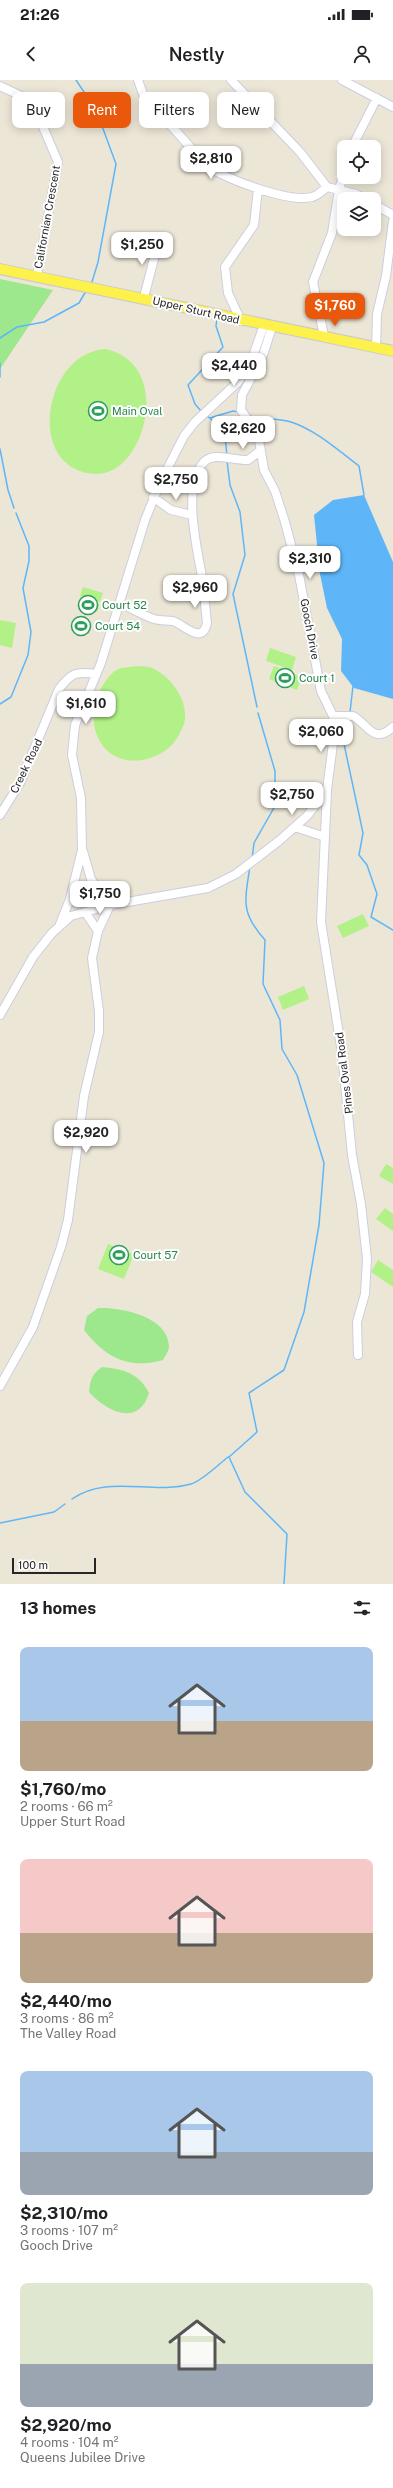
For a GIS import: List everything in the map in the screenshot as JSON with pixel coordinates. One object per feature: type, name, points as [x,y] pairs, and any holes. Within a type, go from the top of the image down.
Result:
[{"type":"main road","name":"Upper Sturt Road","points":[[0,269],[144,298],[241,321],[324,336],[393,351]]},
{"type":"street","points":[[138,80],[143,94],[207,166],[258,189],[290,196],[312,197],[327,187]]},
{"type":"street","points":[[231,80],[300,152],[327,187],[348,192]]},
{"type":"street","points":[[342,80],[393,107]]},
{"type":"street","name":"Californian Crescent","points":[[0,86],[32,101],[58,162],[37,276]]},
{"type":"street","points":[[355,140],[376,98]]},
{"type":"street","points":[[324,336],[313,282],[332,233],[341,184]]},
{"type":"street","points":[[241,321],[228,293],[226,267],[254,224],[258,189]]},
{"type":"street","points":[[381,208],[393,215]]},
{"type":"street","points":[[376,348],[377,314],[386,276],[393,220]]},
{"type":"street","points":[[144,298],[155,255],[156,236]]},
{"type":"street","points":[[59,925],[70,899],[82,850],[81,798],[72,755],[75,725],[96,674],[153,497],[184,436],[196,422],[237,383],[249,367],[268,326]]},
{"type":"street","name":"Gooch Drive","points":[[268,326],[263,355],[245,387],[240,402],[240,410],[258,434],[264,470],[276,491],[299,575],[322,691],[333,716]]},
{"type":"street","points":[[120,603],[154,619],[174,621],[192,633],[198,633],[204,629],[207,623],[192,515],[192,492],[195,479],[205,461],[212,458],[248,460],[260,451]]},
{"type":"street","points":[[153,497],[171,510],[192,515]]},
{"type":"street","name":"Creek Road","points":[[0,815],[20,783],[59,689],[66,679],[79,672],[96,674]]},
{"type":"street","points":[[333,716],[353,716],[364,728],[379,734],[387,732],[393,727]]},
{"type":"street","name":"Pines Oval Road","points":[[333,716],[335,728],[327,790],[321,922],[342,1054],[352,1155],[366,1238],[365,1294],[357,1322],[358,1354]]},
{"type":"street","points":[[0,1015],[33,958],[59,925],[71,916],[110,905],[208,888],[247,865],[295,827],[318,804],[327,790]]},
{"type":"street","points":[[295,827],[325,837]]},
{"type":"street","points":[[82,850],[91,879],[110,905]]},
{"type":"street","points":[[0,1386],[25,1345],[36,1320],[61,1247],[68,1220],[83,1104],[99,1032],[99,1011],[92,958],[98,931],[110,905]]},
{"type":"street","points":[[85,912],[98,931]]},
{"type":"green space","points":[[0,279],[53,290],[0,369]]},
{"type":"green space","name":"Main Oval","points":[[105,349],[127,358],[140,375],[146,395],[145,418],[139,439],[128,457],[113,470],[96,474],[73,468],[58,454],[51,434],[50,412],[56,390],[67,370],[84,355]]},
{"type":"green space","points":[[83,587],[103,593],[100,602],[80,596]]},
{"type":"green space","name":"Court 52","points":[[80,598],[100,604],[97,612],[77,607]]},
{"type":"green space","name":"Court 54","points":[[74,618],[92,623],[89,634],[71,628]]},
{"type":"green space","points":[[0,620],[16,623],[12,648],[0,645]]},
{"type":"green space","points":[[270,648],[296,657],[292,670],[266,661]]},
{"type":"green space","points":[[139,666],[149,667],[161,673],[174,686],[183,703],[185,720],[176,739],[165,751],[150,758],[133,761],[118,758],[107,750],[99,740],[94,726],[94,712],[97,697],[108,678],[116,670],[121,668]]},
{"type":"green space","name":"Court 1","points":[[274,666],[302,677],[297,690],[269,679]]},
{"type":"green space","points":[[363,914],[369,926],[343,938],[337,926]]},
{"type":"green space","points":[[304,986],[309,999],[283,1010],[278,997]]},
{"type":"green space","points":[[386,1164],[393,1168],[393,1184],[379,1176]]},
{"type":"green space","points":[[385,1208],[393,1214],[393,1231],[376,1219]]},
{"type":"green space","points":[[108,1244],[134,1254],[124,1279],[98,1269]]},
{"type":"green space","points":[[378,1260],[393,1270],[393,1287],[371,1272]]},
{"type":"green space","points":[[98,1308],[118,1309],[141,1315],[161,1327],[167,1336],[169,1346],[168,1352],[163,1360],[150,1363],[128,1362],[118,1359],[100,1347],[84,1330],[87,1316]]},
{"type":"green space","points":[[102,1367],[130,1373],[140,1381],[149,1393],[144,1404],[137,1410],[130,1413],[121,1413],[104,1405],[96,1399],[89,1392],[90,1384],[96,1372]]},
{"type":"water","points":[[364,495],[393,562],[393,699],[354,688],[341,671],[342,639],[327,608],[320,574],[314,515],[333,500]]},
{"type":"waterway","points":[[76,80],[90,101],[102,126],[116,164],[98,262],[92,282]]},
{"type":"waterway","points":[[0,338],[17,327],[44,322],[79,303],[86,291]]},
{"type":"waterway","points":[[201,411],[195,404],[188,385],[223,347],[216,326],[217,319]]},
{"type":"waterway","points":[[0,363],[0,377]]},
{"type":"waterway","points":[[208,417],[210,418],[233,411],[238,412]]},
{"type":"waterway","points":[[249,416],[291,422],[309,430],[327,441],[359,466],[364,495]]},
{"type":"waterway","points":[[210,418],[225,436],[227,456]]},
{"type":"waterway","points":[[0,449],[8,490],[14,508]]},
{"type":"waterway","points":[[227,461],[230,485],[240,512],[245,555],[233,594],[257,707]]},
{"type":"waterway","points":[[0,704],[11,697],[28,655],[31,632],[23,588],[29,561],[29,546],[16,513]]},
{"type":"waterway","points":[[350,712],[353,686]]},
{"type":"waterway","points":[[252,859],[254,843],[275,806],[275,771],[258,713]]},
{"type":"waterway","points":[[348,722],[344,744],[363,833],[359,855],[367,865],[377,894],[371,917],[393,930]]},
{"type":"waterway","points":[[250,866],[246,906],[251,922],[265,940],[263,984],[280,1020],[282,1049],[297,1075],[324,1163],[319,1225],[304,1312],[284,1370],[249,1393],[257,1432],[229,1457],[245,1492],[287,1534],[284,1584]]},
{"type":"waterway","points":[[72,1499],[86,1492],[115,1486],[176,1487],[191,1484],[205,1476],[228,1457]]},
{"type":"waterway","points":[[0,1523],[54,1512],[65,1504]]},
{"type":"place","name":"Main Oval","points":[[98,411]]},
{"type":"place","name":"Court 52","points":[[88,605]]},
{"type":"place","name":"Court 54","points":[[81,626]]},
{"type":"place","name":"Court 1","points":[[285,678]]},
{"type":"place","name":"Court 57","points":[[119,1255]]}]
